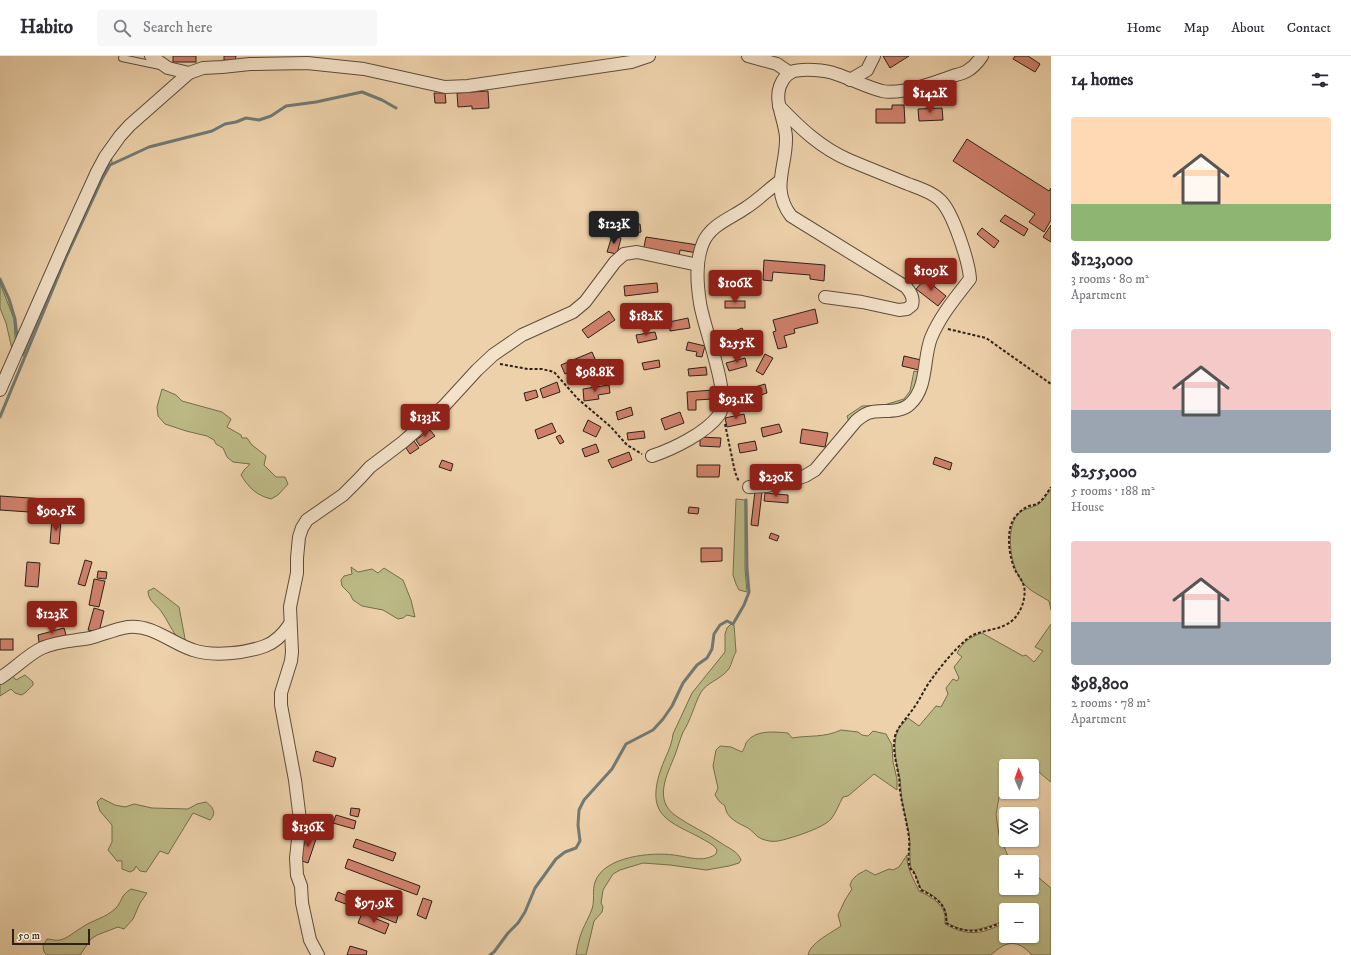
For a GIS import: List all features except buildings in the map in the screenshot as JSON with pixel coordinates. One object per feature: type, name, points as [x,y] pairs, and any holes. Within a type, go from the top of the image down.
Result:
[{"type":"street","points":[[151,56],[168,68],[189,73]]},
{"type":"street","points":[[0,390],[96,172],[120,136],[130,125],[189,73],[203,68],[222,66],[307,63],[364,69],[445,87],[468,86],[631,62],[649,56]]},
{"type":"street","points":[[748,56],[777,64],[790,73]]},
{"type":"street","points":[[850,80],[867,70],[870,67],[874,56]]},
{"type":"street","points":[[825,297],[862,302],[899,310],[907,309],[912,305],[913,300],[911,293],[906,287],[791,216],[785,208],[781,198],[780,181],[786,137],[778,93],[785,78],[790,73],[798,70],[827,72],[883,91],[894,91],[912,88],[966,72],[975,65],[982,56]]},
{"type":"street","points":[[749,487],[767,486],[805,476],[815,470],[856,421],[863,415],[871,412],[903,408],[910,404],[916,397],[921,386],[930,339],[950,304],[970,279],[969,270],[952,219],[941,201],[925,191],[848,160],[827,149],[812,138],[780,106]]},
{"type":"street","points":[[652,456],[671,449],[703,430],[720,414],[722,394],[700,305],[697,275],[703,243],[710,232],[717,226],[746,208],[780,181]]},
{"type":"street","points":[[318,955],[310,940],[302,903],[301,886],[296,858],[300,821],[295,780],[281,705],[281,693],[291,661],[290,607],[297,573],[299,537],[302,528],[307,520],[343,495],[370,467],[403,442],[444,406],[493,355],[522,336],[573,312],[585,302],[615,262],[624,254],[637,252],[698,265]]},
{"type":"street","points":[[0,678],[42,648],[59,642],[90,638],[127,627],[140,627],[193,650],[209,654],[228,653],[266,645],[277,639],[286,631],[290,624]]},
{"type":"lane","points":[[122,58],[168,68]]},
{"type":"path","points":[[935,329],[948,329],[986,338],[1051,384]]},
{"type":"path","points":[[493,355],[500,364],[528,369],[542,369],[554,372],[578,398],[627,445],[640,453],[652,456]]},
{"type":"path","points":[[720,414],[724,419],[735,472],[740,483],[749,487]]},
{"type":"path","points":[[999,924],[983,930],[956,929],[946,923],[947,915],[938,901],[933,896],[921,890],[914,872],[910,868],[910,843],[899,790],[899,779],[895,762],[894,745],[899,727],[917,703],[930,681],[960,645],[970,637],[1007,625],[1018,614],[1025,592],[1024,586],[1015,569],[1010,551],[1009,541],[1011,527],[1018,513],[1028,506],[1036,504],[1043,499],[1051,487]]},
{"type":"shaded area","points":[[111,152],[112,163],[109,165],[97,188],[23,356],[22,354]]},
{"type":"shaded area","points":[[0,283],[14,319],[17,344],[0,382],[0,374],[12,349],[6,323],[0,308]]},
{"type":"shaded area","points":[[914,371],[922,373],[909,401],[849,422],[847,416],[862,406],[884,405],[904,399],[910,391]]},
{"type":"shaded area","points":[[162,389],[176,395],[182,401],[222,412],[231,419],[227,427],[241,435],[242,438],[247,438],[252,445],[266,456],[264,465],[276,477],[285,477],[288,484],[278,495],[271,499],[261,495],[247,484],[241,475],[250,464],[233,462],[227,457],[223,448],[207,436],[165,424],[158,416],[157,407]]},
{"type":"shaded area","points":[[1051,489],[1051,610],[1049,601],[1026,586],[1016,572],[1010,540],[1011,530],[1018,514],[1039,504]]},
{"type":"shaded area","points":[[736,499],[745,500],[745,569],[747,592],[739,590],[733,575]]},
{"type":"shaded area","points":[[351,567],[358,572],[372,569],[378,573],[384,568],[403,580],[411,600],[415,617],[407,615],[398,619],[383,610],[362,606],[353,600],[350,594],[342,586],[341,580],[344,576],[352,574]]},
{"type":"shaded area","points":[[154,588],[179,607],[186,644],[175,635],[161,611],[151,601],[148,591]]},
{"type":"shaded area","points":[[731,624],[734,625],[736,652],[727,671],[701,692],[683,732],[666,779],[663,795],[669,810],[676,816],[738,854],[741,860],[739,863],[729,866],[706,870],[643,863],[620,870],[613,874],[603,890],[601,903],[603,907],[602,912],[594,921],[586,955],[576,955],[581,934],[592,909],[595,882],[600,873],[608,866],[618,861],[642,855],[665,854],[701,859],[711,857],[716,854],[717,850],[714,846],[667,819],[660,811],[656,801],[656,787],[673,734],[692,693],[725,652],[725,634],[727,628]]},
{"type":"shaded area","points":[[1051,624],[1051,782],[1039,772],[1039,759],[999,759],[999,797],[996,815],[999,847],[1004,847],[1008,855],[999,855],[999,895],[1039,895],[1039,878],[1051,888],[1051,955],[1032,955],[1022,946],[1012,943],[1039,943],[1039,903],[999,903],[999,923],[977,930],[971,930],[956,927],[947,923],[947,917],[940,902],[932,895],[921,889],[914,871],[911,868],[909,833],[902,800],[895,745],[899,728],[908,718],[919,726],[936,706],[941,707],[948,694],[946,688],[953,679],[957,681],[959,678],[954,667],[962,657],[957,653],[967,640],[982,633],[1023,656],[1026,655],[1034,662],[1043,651],[1035,647]]},
{"type":"shaded area","points":[[10,673],[16,680],[25,675],[33,682],[33,685],[21,695],[15,693],[11,689],[0,696],[0,680]]},
{"type":"shaded area","points":[[841,730],[858,732],[862,735],[868,736],[873,731],[886,734],[892,745],[893,762],[897,779],[897,790],[874,774],[848,796],[843,797],[831,819],[827,822],[806,833],[783,840],[774,841],[768,841],[760,838],[748,828],[733,820],[728,814],[725,806],[715,795],[718,788],[713,766],[716,750],[720,746],[731,747],[742,752],[746,743],[755,735],[760,733],[788,733],[792,738],[823,735],[835,733]]},
{"type":"shaded area","points":[[101,798],[115,805],[125,807],[134,804],[152,808],[188,809],[197,804],[206,802],[211,806],[214,813],[210,820],[193,813],[168,854],[160,851],[146,872],[140,871],[136,866],[134,870],[130,872],[122,869],[122,861],[117,861],[108,850],[112,842],[112,825],[100,811],[97,802]]},
{"type":"shaded area","points":[[907,855],[909,869],[919,891],[935,900],[941,906],[945,915],[945,924],[954,929],[974,933],[999,926],[999,943],[1012,943],[1002,946],[991,955],[808,955],[817,942],[841,926],[838,915],[852,889],[850,885],[855,877],[866,870],[875,875],[889,869],[893,870],[899,867]]},
{"type":"shaded area","points":[[131,889],[147,893],[140,903],[133,919],[124,929],[118,927],[97,935],[91,939],[80,955],[47,955],[44,952],[43,946],[47,939],[63,939],[85,925],[108,914],[116,908],[123,896]]},
{"type":"waterway","points":[[0,417],[67,255],[110,165],[149,147],[212,131],[225,124],[246,118],[259,120],[271,116],[286,106],[316,102],[362,92],[382,100],[396,108]]},
{"type":"waterway","points":[[0,279],[9,299],[15,319],[17,337]]},
{"type":"waterway","points":[[490,955],[518,923],[525,912],[535,888],[556,859],[565,852],[576,848],[580,841],[578,825],[579,810],[584,800],[612,769],[626,744],[653,730],[663,719],[672,706],[683,683],[697,665],[707,658],[712,649],[714,634],[720,625],[727,621],[733,624],[744,605],[749,592],[747,569],[746,500]]}]
